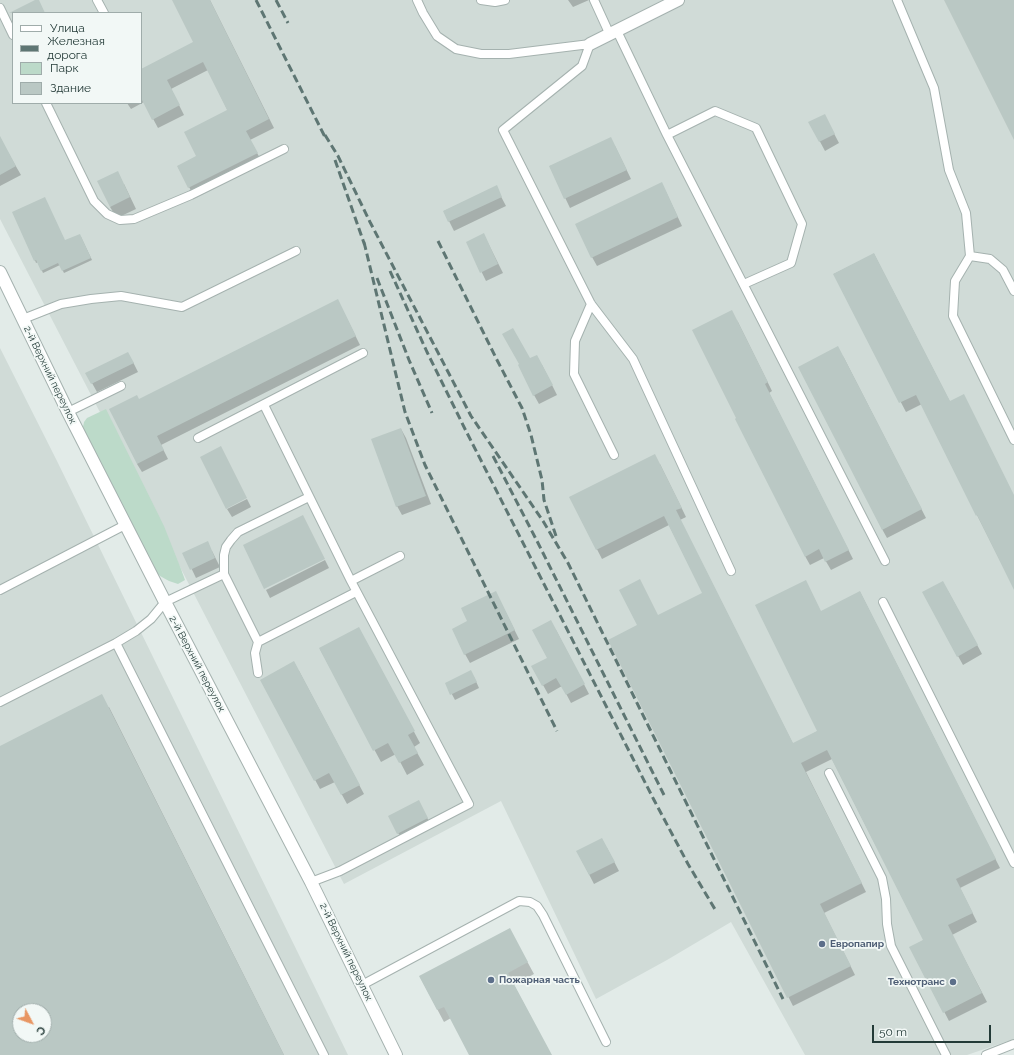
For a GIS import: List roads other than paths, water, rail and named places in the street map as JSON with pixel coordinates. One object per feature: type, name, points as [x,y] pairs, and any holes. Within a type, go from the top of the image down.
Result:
[{"type":"street","points":[[590,44],[678,0]]},
{"type":"street","name":"2-й Верхний переулок","points":[[0,272],[68,412],[311,882],[396,1055]]},
{"type":"lane","points":[[98,0],[104,12]]},
{"type":"lane","points":[[417,0],[437,36],[456,49],[481,54],[509,54],[590,44],[582,66],[504,130],[591,304],[632,359],[731,571]]},
{"type":"lane","points":[[481,0],[495,2],[505,0]]},
{"type":"lane","points":[[594,0],[667,135],[885,561]]},
{"type":"lane","points":[[897,0],[934,88],[949,170],[966,213],[970,256],[955,281],[953,316],[1014,440]]},
{"type":"lane","points":[[0,8],[12,33]]},
{"type":"lane","points":[[46,104],[94,201],[107,214],[120,220],[134,220],[191,195],[284,149]]},
{"type":"lane","points":[[667,135],[715,112],[756,128],[802,224],[791,263],[744,284]]},
{"type":"lane","points":[[23,319],[60,304],[120,296],[182,307],[296,251]]},
{"type":"lane","points":[[970,256],[990,259],[1003,270],[1014,292]]},
{"type":"lane","points":[[591,304],[575,340],[574,374],[614,455]]},
{"type":"lane","points":[[198,438],[363,353]]},
{"type":"lane","points":[[68,412],[121,386]]},
{"type":"lane","points":[[264,405],[356,592],[469,804],[340,870],[311,882]]},
{"type":"lane","points":[[258,673],[255,653],[258,642],[224,574],[224,555],[226,547],[238,532],[309,497]]},
{"type":"lane","points":[[0,590],[126,525]]},
{"type":"lane","points":[[351,581],[400,556]]},
{"type":"lane","points":[[0,702],[116,643],[136,631],[151,619],[165,602],[224,574]]},
{"type":"lane","points":[[258,642],[356,592]]},
{"type":"lane","points":[[883,602],[1014,863]]},
{"type":"lane","points":[[116,643],[324,1055]]},
{"type":"lane","points":[[828,773],[882,878],[886,900],[886,924],[891,946],[946,1055]]},
{"type":"lane","points":[[362,985],[519,901],[530,902],[537,906],[543,914],[606,1042]]},
{"type":"lane","points":[[986,1055],[1014,1044]]},
{"type":"railway","points":[[256,0],[326,139]]},
{"type":"railway","points":[[276,0],[288,23]]},
{"type":"railway","points":[[325,135],[338,156],[370,222],[471,416],[543,521],[568,563],[783,999]]},
{"type":"railway","points":[[335,160],[365,246]]},
{"type":"railway","points":[[438,241],[522,408],[531,435],[542,480],[544,500],[556,536]]},
{"type":"railway","points":[[364,242],[405,412],[425,465],[557,731]]},
{"type":"railway","points":[[390,271],[427,352],[466,431],[654,800],[688,864],[716,911]]},
{"type":"railway","points":[[377,278],[409,360],[432,413]]},
{"type":"railway","points":[[493,456],[664,795]]},
{"type":"place","name":"Европапир","points":[[822,944]]},
{"type":"place","name":"Пожарная часть","points":[[491,980]]},
{"type":"place","name":"Технотранс","points":[[953,982]]}]
